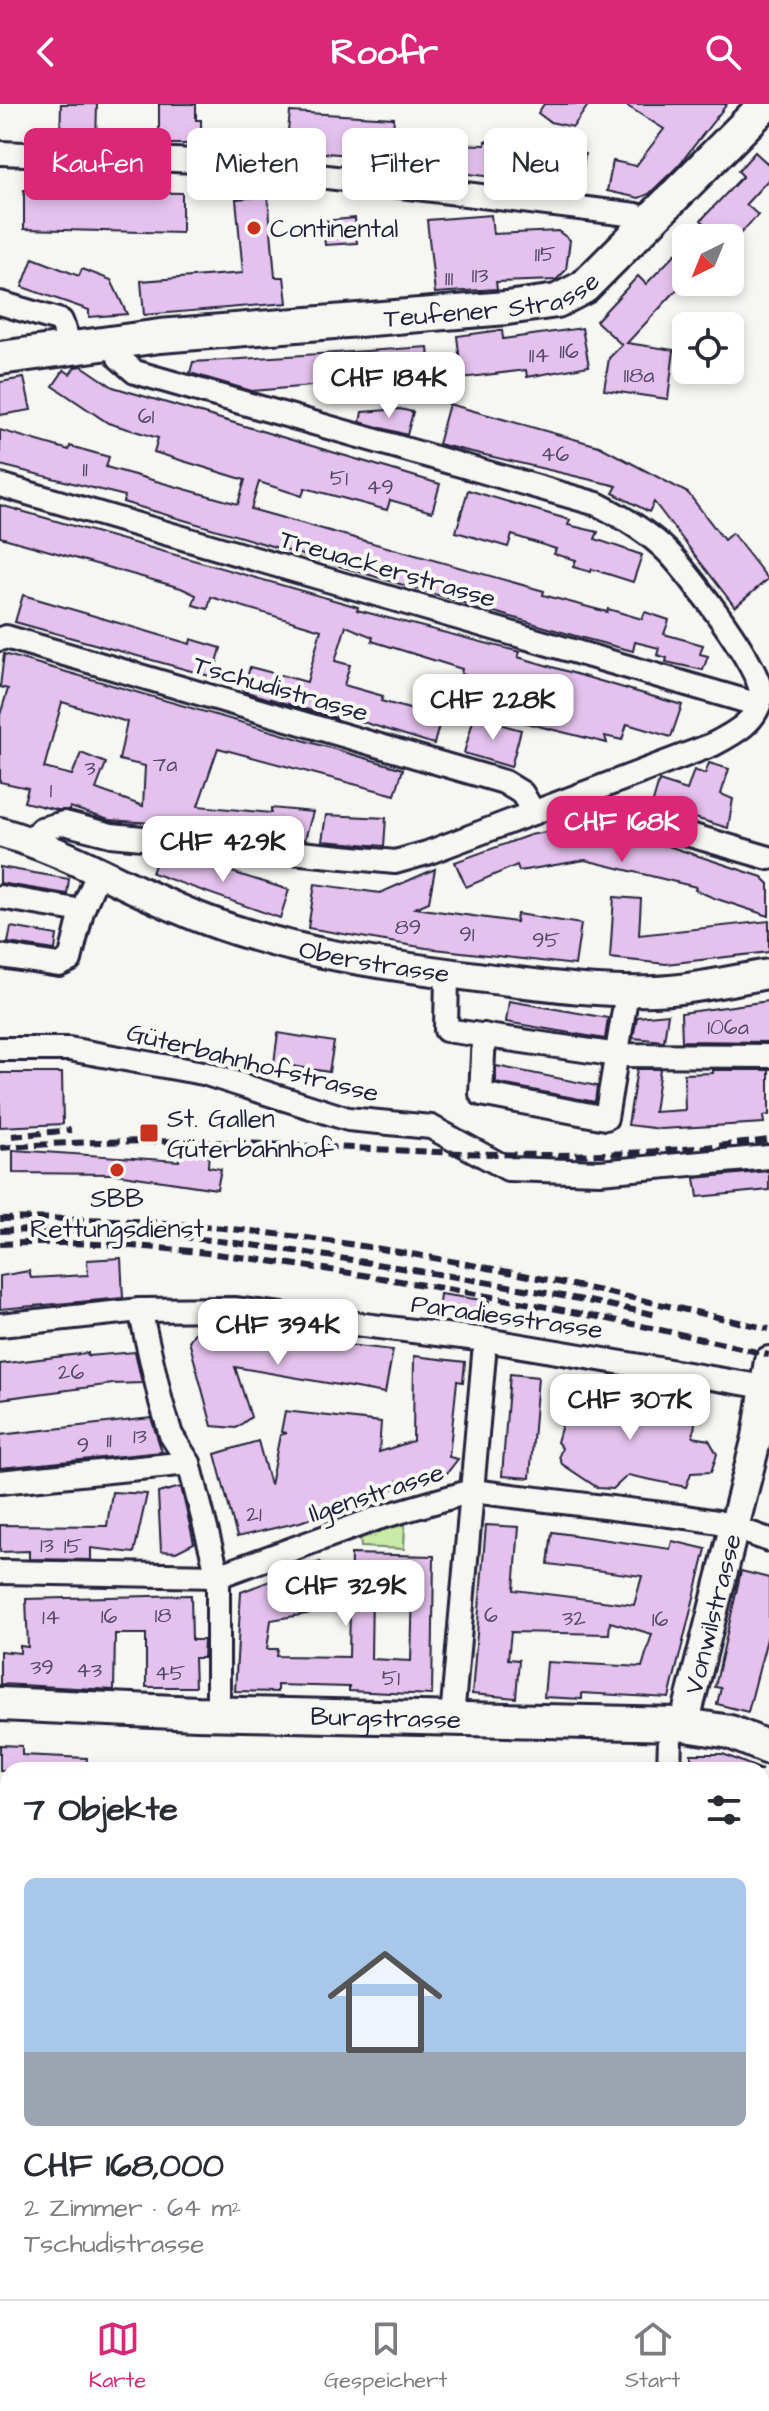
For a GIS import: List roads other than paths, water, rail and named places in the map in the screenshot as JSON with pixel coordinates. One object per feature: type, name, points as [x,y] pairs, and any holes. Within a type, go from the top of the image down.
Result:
[{"type":"main road","name":"Teufener Strasse","points":[[0,358],[116,342],[547,303],[584,287],[766,104]]},
{"type":"main road","name":"Burgstrasse","points":[[0,1704],[218,1713],[679,1724],[730,1732],[769,1748]]},
{"type":"street","points":[[0,153],[198,161],[356,178],[636,215],[648,226]]},
{"type":"street","points":[[0,303],[61,321],[71,347]]},
{"type":"street","points":[[32,841],[41,829],[64,823],[111,835],[395,862],[712,745],[745,724],[759,705],[761,687],[757,675],[719,618],[669,552],[630,520],[597,504],[135,372],[119,358],[116,342]]},
{"type":"street","name":"Treuackerstrasse","points":[[0,485],[759,705]]},
{"type":"street","name":"Tschudistrasse","points":[[0,639],[6,637],[504,782],[522,793],[534,813]]},
{"type":"street","points":[[579,796],[604,810],[769,858]]},
{"type":"street","name":"Oberstrasse","points":[[0,832],[32,841],[204,920],[257,938],[319,953],[447,973],[627,992],[684,989],[769,974]]},
{"type":"street","points":[[0,956],[59,965],[70,960],[82,911],[99,871]]},
{"type":"street","points":[[0,897],[82,911]]},
{"type":"street","points":[[447,973],[446,1030],[618,1055],[769,1056]]},
{"type":"street","points":[[484,1035],[481,1094],[606,1118],[627,992]]},
{"type":"street","name":"Güterbahnhofstrasse","points":[[0,1049],[69,1049],[203,1073],[348,1119],[431,1127],[508,1169],[613,1171],[769,1157]]},
{"type":"street","name":"Paradiesstrasse","points":[[0,1325],[199,1307],[265,1312],[486,1340],[767,1386]]},
{"type":"street","points":[[140,1310],[161,1402],[171,1435],[189,1463],[218,1576],[218,1713]]},
{"type":"street","points":[[452,1718],[484,1355]]},
{"type":"street","name":"Vonwilstrasse","points":[[669,1762],[670,1737],[687,1713],[767,1386]]},
{"type":"street","points":[[0,1482],[189,1463]]},
{"type":"street","name":"Ilgenstrasse","points":[[0,1572],[218,1576],[378,1518],[472,1491],[686,1517],[769,1540]]},
{"type":"railway","points":[[12,1136],[71,1130]]},
{"type":"railway","points":[[0,1148],[138,1141],[578,1155],[660,1151],[769,1140]]},
{"type":"railway","points":[[0,1219],[96,1219],[192,1225],[290,1236],[484,1267],[769,1329]]},
{"type":"railway","points":[[0,1231],[94,1231],[236,1243],[482,1281],[657,1315]]},
{"type":"railway","points":[[0,1244],[139,1246],[277,1262],[570,1311],[769,1355]]},
{"type":"place","name":"Continental","points":[[254,228]]},
{"type":"place","name":"St. Gallen Güterbahnhof","points":[[149,1133]]},
{"type":"place","name":"SBB Rettungsdienst","points":[[117,1170]]}]
